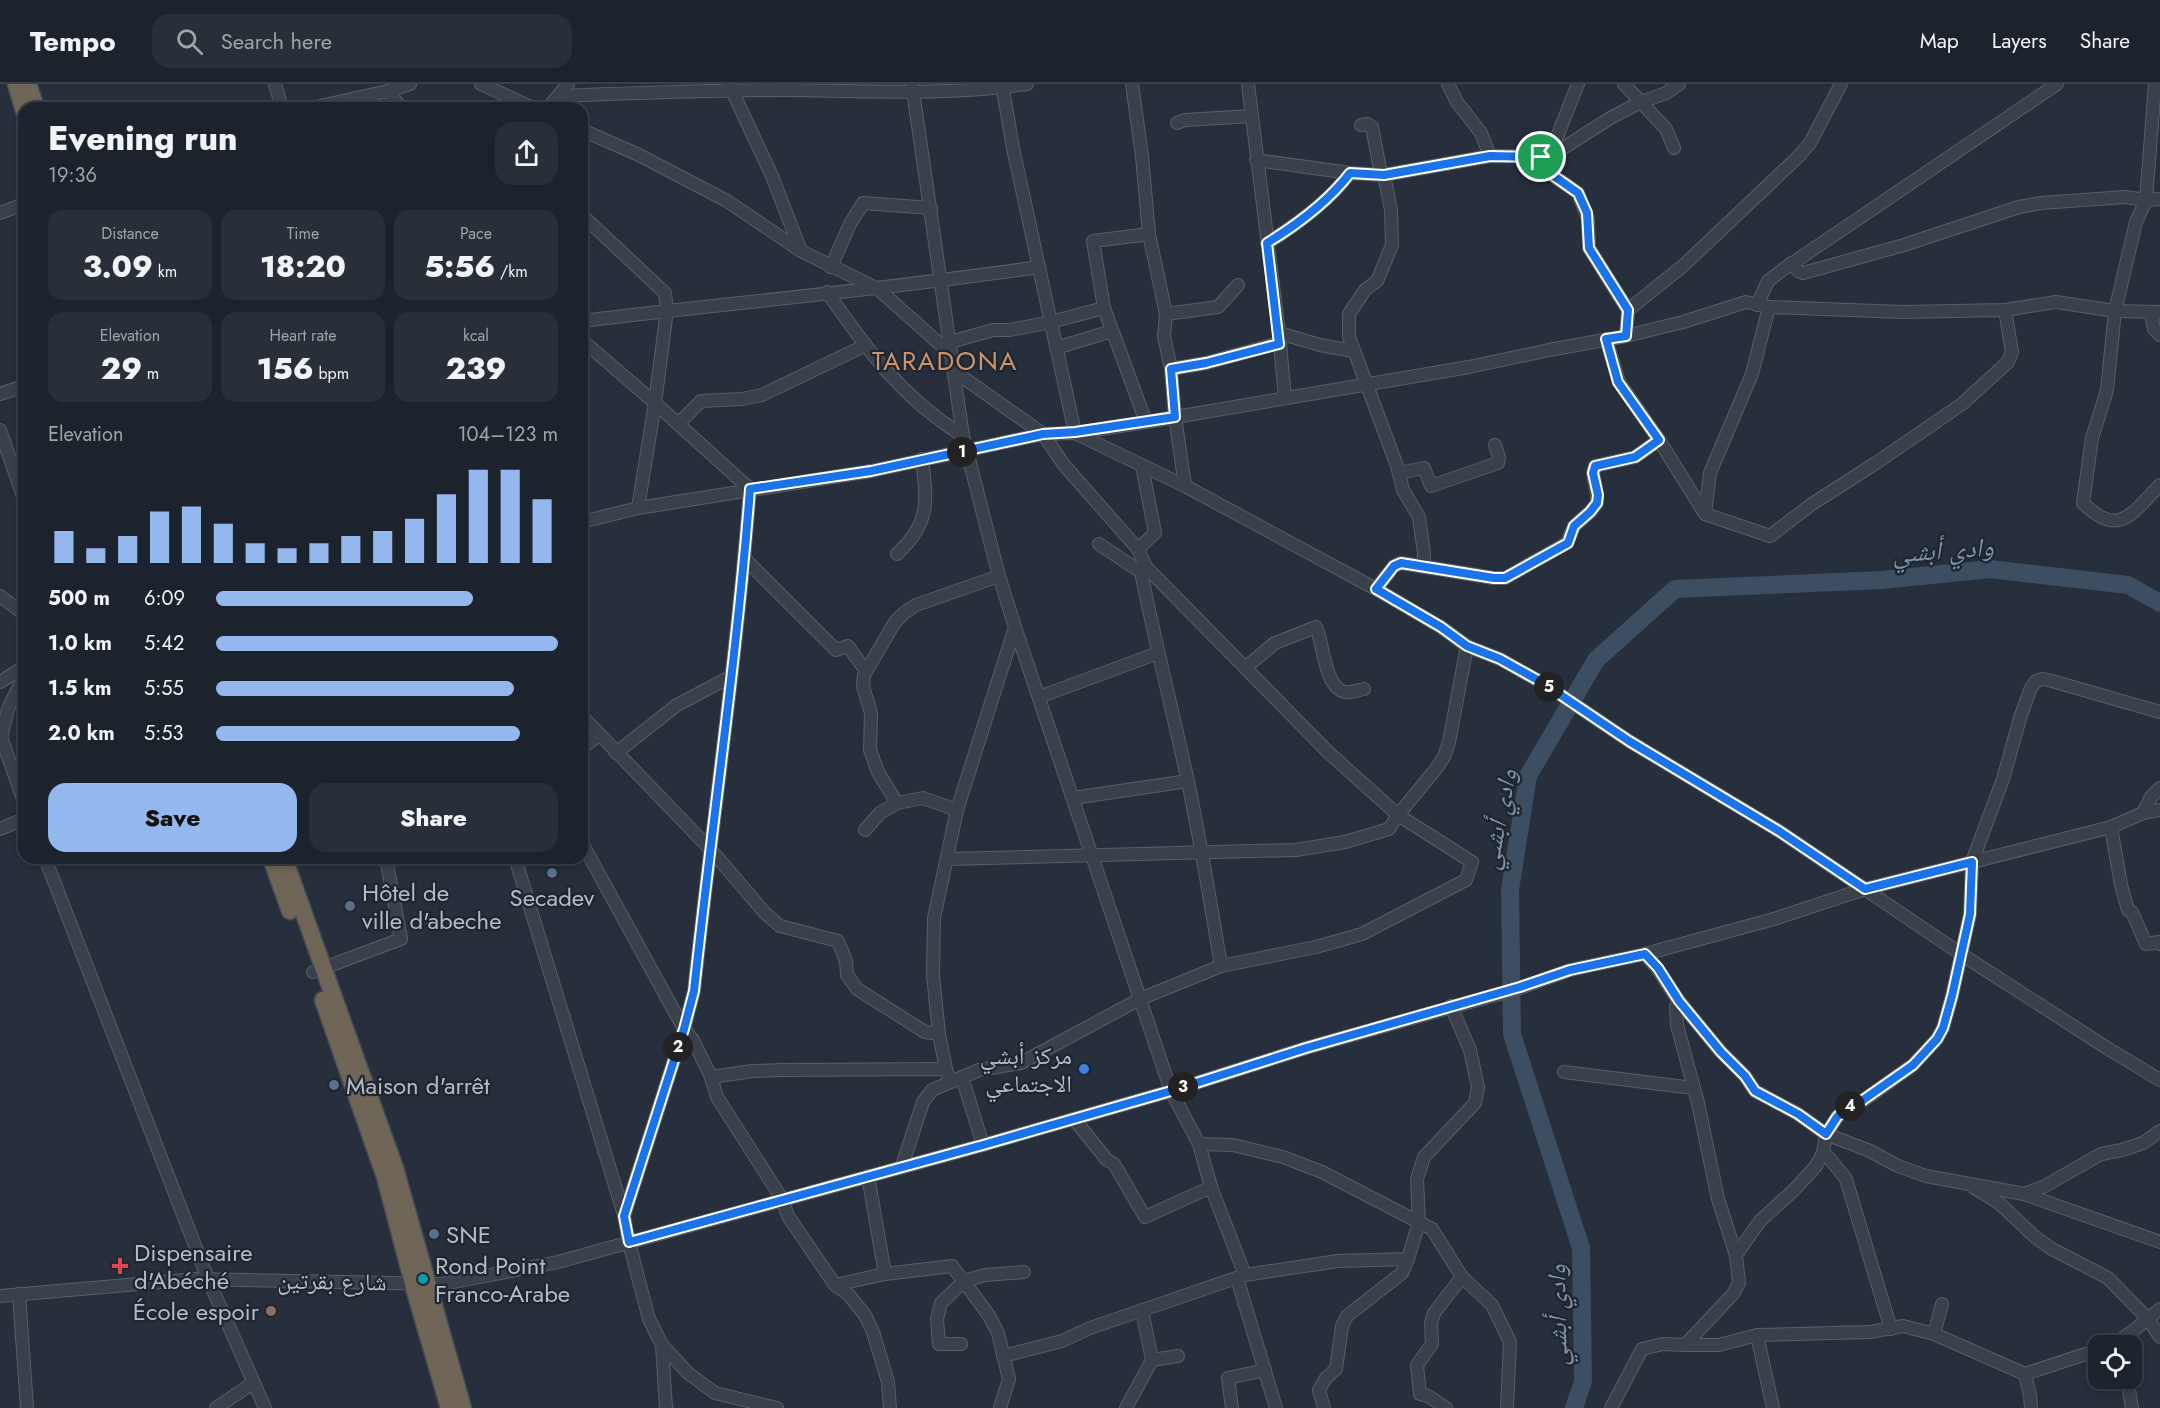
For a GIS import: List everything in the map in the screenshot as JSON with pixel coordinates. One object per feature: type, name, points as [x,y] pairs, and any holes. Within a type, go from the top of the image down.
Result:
[{"type":"highway","points":[[16,84],[21,102]]},
{"type":"highway","points":[[28,84],[34,102]]},
{"type":"highway","points":[[275,864],[318,970],[361,1086],[385,1177],[464,1408]]},
{"type":"highway","points":[[286,864],[303,932]]},
{"type":"highway","points":[[421,1283],[449,1408]]},
{"type":"street","points":[[275,84],[280,102]]},
{"type":"street","points":[[338,102],[410,84]]},
{"type":"street","points":[[481,84],[520,102]]},
{"type":"street","points":[[553,102],[568,84]]},
{"type":"street","points":[[558,96],[730,87],[912,88],[1028,84]]},
{"type":"street","points":[[1132,84],[1142,156],[1149,234],[1166,314],[1164,336],[1171,369],[1185,486]]},
{"type":"street","points":[[1248,84],[1285,398]]},
{"type":"street","points":[[1448,84],[1457,102],[1481,133],[1490,156]]},
{"type":"street","points":[[1578,84],[1541,167],[1578,193],[1587,213],[1589,248],[1628,310],[1626,336]]},
{"type":"street","points":[[1624,84],[1666,129],[1674,148]]},
{"type":"street","points":[[1256,160],[1350,173],[1384,175],[1490,156],[1545,157],[1612,117],[1641,102],[1666,93],[1679,84]]},
{"type":"street","points":[[1628,310],[1684,265],[1799,156],[1810,143],[1841,84]]},
{"type":"street","points":[[2155,84],[2146,200],[2136,222],[2115,311],[2107,390],[2092,438],[2083,503],[2105,520],[2120,521],[2133,512],[2160,485]]},
{"type":"street","points":[[1002,86],[1038,267],[1075,432]]},
{"type":"street","points":[[1705,514],[1710,473],[1752,374],[1768,281],[2051,86]]},
{"type":"street","points":[[730,87],[772,176],[801,251]]},
{"type":"street","points":[[912,88],[963,436],[999,576],[1171,1091],[1199,1144],[1241,1277],[1276,1408]]},
{"type":"street","points":[[388,91],[396,102]]},
{"type":"street","points":[[1177,123],[1185,120],[1251,116]]},
{"type":"street","points":[[1361,125],[1367,124],[1372,127],[1391,210],[1392,245],[1377,281],[1365,290],[1349,314],[1348,337],[1368,384],[1403,490],[1419,516],[1424,553],[1423,567]]},
{"type":"street","points":[[588,133],[639,155],[727,201],[801,251],[878,289],[950,348]]},
{"type":"street","points":[[1267,243],[1293,227],[1330,196],[1350,173]]},
{"type":"street","points":[[1791,263],[1803,273],[2019,207],[2041,203],[2125,197],[2160,199]]},
{"type":"street","points":[[831,267],[850,224],[863,203],[931,208]]},
{"type":"street","points":[[0,213],[18,206]]},
{"type":"street","points":[[588,222],[665,293],[667,310],[638,508]]},
{"type":"street","points":[[1146,422],[1104,308],[1094,241],[1149,234]]},
{"type":"street","points":[[588,320],[827,292],[940,282],[1038,267]]},
{"type":"street","points":[[1166,314],[1218,307],[1238,285]]},
{"type":"street","points":[[827,292],[864,346],[898,386],[934,418],[963,436]]},
{"type":"street","points":[[588,520],[638,508],[871,471],[1043,434],[1146,422],[1469,367],[1626,336],[1683,322],[1746,302],[1763,306],[1903,312],[2006,310],[2056,302],[2115,311],[2156,312],[2154,329],[2160,335]]},
{"type":"street","points":[[950,348],[993,330],[1010,330],[1051,322],[1104,308]]},
{"type":"street","points":[[1606,339],[1618,382],[1659,440],[1705,514],[1764,536],[1770,536],[1812,504],[1876,464],[1962,404],[2008,362],[2012,352],[2006,310]]},
{"type":"street","points":[[1056,348],[1112,331]]},
{"type":"street","points":[[1171,369],[1206,363],[1279,338],[1354,351]]},
{"type":"street","points":[[588,345],[750,489]]},
{"type":"street","points":[[678,424],[701,401],[742,399],[762,395],[864,346]]},
{"type":"street","points":[[954,371],[1043,434],[1064,465],[1138,549],[1144,570],[1158,653],[1188,781],[1221,966]]},
{"type":"street","points":[[0,394],[18,388]]},
{"type":"street","points":[[0,430],[18,482]]},
{"type":"street","points":[[1075,432],[1185,486],[1376,589],[1441,627],[1467,646],[1500,659],[1543,683],[1629,741],[1779,831],[1961,954],[2160,1080]]},
{"type":"street","points":[[1376,589],[1396,564],[1505,578],[1530,565],[1568,543],[1574,526],[1597,503],[1598,495],[1593,473],[1595,466],[1635,457],[1659,440]]},
{"type":"street","points":[[1399,473],[1424,468],[1431,486],[1498,463],[1499,457],[1495,444]]},
{"type":"street","points":[[897,554],[913,539],[926,500],[922,459]]},
{"type":"street","points":[[1138,549],[1155,533],[1143,466]]},
{"type":"street","points":[[624,1216],[694,991],[732,676],[750,489]]},
{"type":"street","points":[[902,1166],[923,1101],[932,1090],[979,1070],[1021,1063],[1140,999],[1221,966],[1316,947],[1362,934],[1466,880],[1472,862],[1398,815],[1329,753],[1246,667],[1144,570],[1098,544]]},
{"type":"street","points":[[745,559],[836,650],[848,646],[866,671]]},
{"type":"street","points":[[897,803],[878,772],[870,750],[871,713],[863,686],[864,675],[895,622],[904,612],[916,605],[999,576]]},
{"type":"street","points":[[0,596],[18,610]]},
{"type":"street","points":[[983,1145],[956,1080],[946,1070],[939,1034],[932,939],[934,918],[957,810],[1016,627]]},
{"type":"street","points":[[1246,667],[1275,643],[1316,627],[1324,662],[1339,689],[1347,693],[1364,689]]},
{"type":"street","points":[[947,859],[1296,850],[1345,842],[1389,829],[1443,757],[1449,742],[1467,646]]},
{"type":"street","points":[[1039,697],[1158,653]]},
{"type":"street","points":[[0,682],[18,671]]},
{"type":"street","points":[[616,753],[677,705],[732,676]]},
{"type":"street","points":[[1736,1255],[1760,1221],[1793,1191],[1815,1166],[1823,1154],[1826,1134],[1837,1117],[1847,1107],[1863,1100],[1913,1065],[1937,1039],[1943,1028],[1970,914],[1972,862],[2003,779],[2020,715],[2036,681],[2043,679],[2052,681],[2160,711]]},
{"type":"street","points":[[18,688],[8,709],[1,735],[18,785]]},
{"type":"street","points":[[588,723],[711,850],[765,913],[780,926],[838,941],[846,961],[847,975],[857,989],[925,1032],[939,1034]]},
{"type":"street","points":[[588,743],[599,735]]},
{"type":"street","points":[[1073,798],[1188,781]]},
{"type":"street","points":[[2143,813],[2151,797],[2160,788]]},
{"type":"street","points":[[865,830],[880,813],[897,803],[923,798],[957,810]]},
{"type":"street","name":"شارع بقرتين","points":[[0,1296],[208,1279],[454,1282],[558,1262],[1074,1119],[1306,1048],[1520,987],[1570,970],[1645,954],[1774,919],[1865,889],[2111,827],[2143,813],[2160,810]]},
{"type":"street","points":[[0,829],[18,822]]},
{"type":"street","points":[[2111,827],[2121,885],[2128,910],[2132,912],[2146,944],[2159,942],[2160,944]]},
{"type":"street","points":[[588,854],[684,1029],[691,1035],[711,1077],[717,1097],[783,1199],[788,1216],[835,1285],[848,1294],[866,1315],[888,1382],[890,1408]]},
{"type":"street","points":[[47,864],[208,1279],[265,1408]]},
{"type":"street","points":[[318,970],[401,939],[387,864]]},
{"type":"street","points":[[516,864],[624,1216],[649,1319],[662,1345],[688,1373],[715,1393],[777,1408]]},
{"type":"street","points":[[1645,954],[1658,968],[1679,1001],[1721,1052],[1745,1076],[1755,1091],[1798,1114],[1826,1134],[1926,1176],[2024,1194],[2160,1242]]},
{"type":"street","points":[[1679,1001],[1676,1007],[1677,1025],[1694,1088],[1718,1199],[1736,1255],[1739,1283],[1733,1294],[1685,1345]]},
{"type":"street","points":[[1324,1408],[1319,1390],[1326,1378],[1336,1369],[1342,1326],[1347,1316],[1402,1273],[1408,1259],[1419,1222],[1417,1179],[1424,1157],[1474,1103],[1478,1087],[1470,1050],[1451,1006]]},
{"type":"street","points":[[711,1077],[773,1070],[946,1070]]},
{"type":"street","points":[[1564,1072],[1694,1088]]},
{"type":"street","points":[[1074,1119],[1107,1160],[1114,1164],[1145,1217],[1211,1187]]},
{"type":"street","points":[[2024,1194],[2045,1186],[2101,1154],[2144,1143],[2160,1131]]},
{"type":"street","points":[[1199,1144],[1233,1145],[1283,1157],[1322,1172],[1432,1229],[1462,1277],[1492,1305],[1510,1342],[1507,1408]]},
{"type":"street","points":[[1823,1154],[1831,1160],[1846,1179],[1891,1329]]},
{"type":"street","points":[[868,1176],[885,1274]]},
{"type":"street","points":[[1964,1182],[1999,1203],[2035,1237],[2052,1249],[2108,1278],[2148,1320],[2160,1337]]},
{"type":"street","points":[[1003,1356],[1062,1341],[1090,1328],[1241,1277],[1291,1267],[1408,1259]]},
{"type":"street","points":[[835,1285],[885,1274],[952,1266],[988,1314],[998,1333],[1009,1378],[1000,1408]]},
{"type":"street","points":[[961,1344],[939,1344],[937,1319],[942,1303],[964,1281],[985,1275],[1024,1272]]},
{"type":"street","points":[[1446,1408],[1428,1396],[1420,1394],[1417,1365],[1432,1344],[1431,1323],[1434,1313],[1462,1277]]},
{"type":"street","points":[[19,1294],[27,1408]]},
{"type":"street","points":[[1934,1334],[1942,1304]]},
{"type":"street","points":[[2128,1335],[2160,1309]]},
{"type":"street","points":[[1126,1408],[1152,1360],[1142,1310]]},
{"type":"street","points":[[1611,1408],[1642,1349],[1663,1344],[1719,1345],[1757,1335],[1870,1332],[1903,1326],[1934,1334],[2025,1374],[2088,1353]]},
{"type":"street","points":[[1757,1335],[1773,1408]]},
{"type":"street","points":[[662,1345],[666,1408]]},
{"type":"street","points":[[1152,1360],[1178,1356]]},
{"type":"street","points":[[1232,1408],[1228,1378],[1265,1370]]},
{"type":"street","points":[[2025,1374],[2031,1408]]},
{"type":"street","points":[[216,1408],[253,1383]]},
{"type":"street","points":[[2129,1389],[2132,1408]]},
{"type":"waterway","name":"وادي أبشي","points":[[1574,1408],[1583,1381],[1581,1248],[1512,1034],[1510,890],[1528,776],[1596,660],[1675,589],[1882,580],[1990,569],[2128,585],[2160,603]]},
{"type":"place","name":"Secadev","points":[[552,873]]},
{"type":"place","name":"Hôtel de ville d'abeche","points":[[350,906]]},
{"type":"place","name":"مركز أبشي الاجتماعي","points":[[1084,1069]]},
{"type":"place","name":"Maison d'arrêt","points":[[334,1085]]},
{"type":"place","name":"SNE","points":[[434,1234]]},
{"type":"place","name":"Dispensaire d'Abéché","points":[[120,1266]]},
{"type":"place","name":"Rond Point Franco-Arabe","points":[[423,1279]]},
{"type":"place","name":"École espoir","points":[[271,1311]]},
{"type":"district","name":"TARADONA","points":[[945,361]]},
{"type":"route","points":[[1490,156],[1541,157],[1541,167],[1578,193],[1587,213],[1589,248],[1628,310],[1626,336],[1606,339],[1618,382],[1659,440],[1635,457],[1595,466],[1593,473],[1598,495],[1597,503],[1574,526],[1568,543],[1530,565],[1505,578],[1494,578],[1401,563],[1394,566],[1376,589],[1441,627],[1467,646],[1500,659],[1543,683],[1629,741],[1779,831],[1865,889],[1972,862],[1970,914],[1952,996],[1943,1028],[1937,1039],[1913,1065],[1857,1104],[1847,1107],[1826,1134],[1798,1114],[1755,1091],[1745,1076],[1721,1052],[1679,1001],[1658,968],[1645,954],[1570,970],[1466,1003],[1306,1048],[1171,1091],[629,1242],[624,1216],[694,991],[745,559],[750,489],[871,471],[1043,434],[1075,432],[1175,417],[1171,369],[1206,363],[1279,344],[1267,243],[1293,227],[1330,196],[1350,173],[1384,175],[1490,156]]}]
